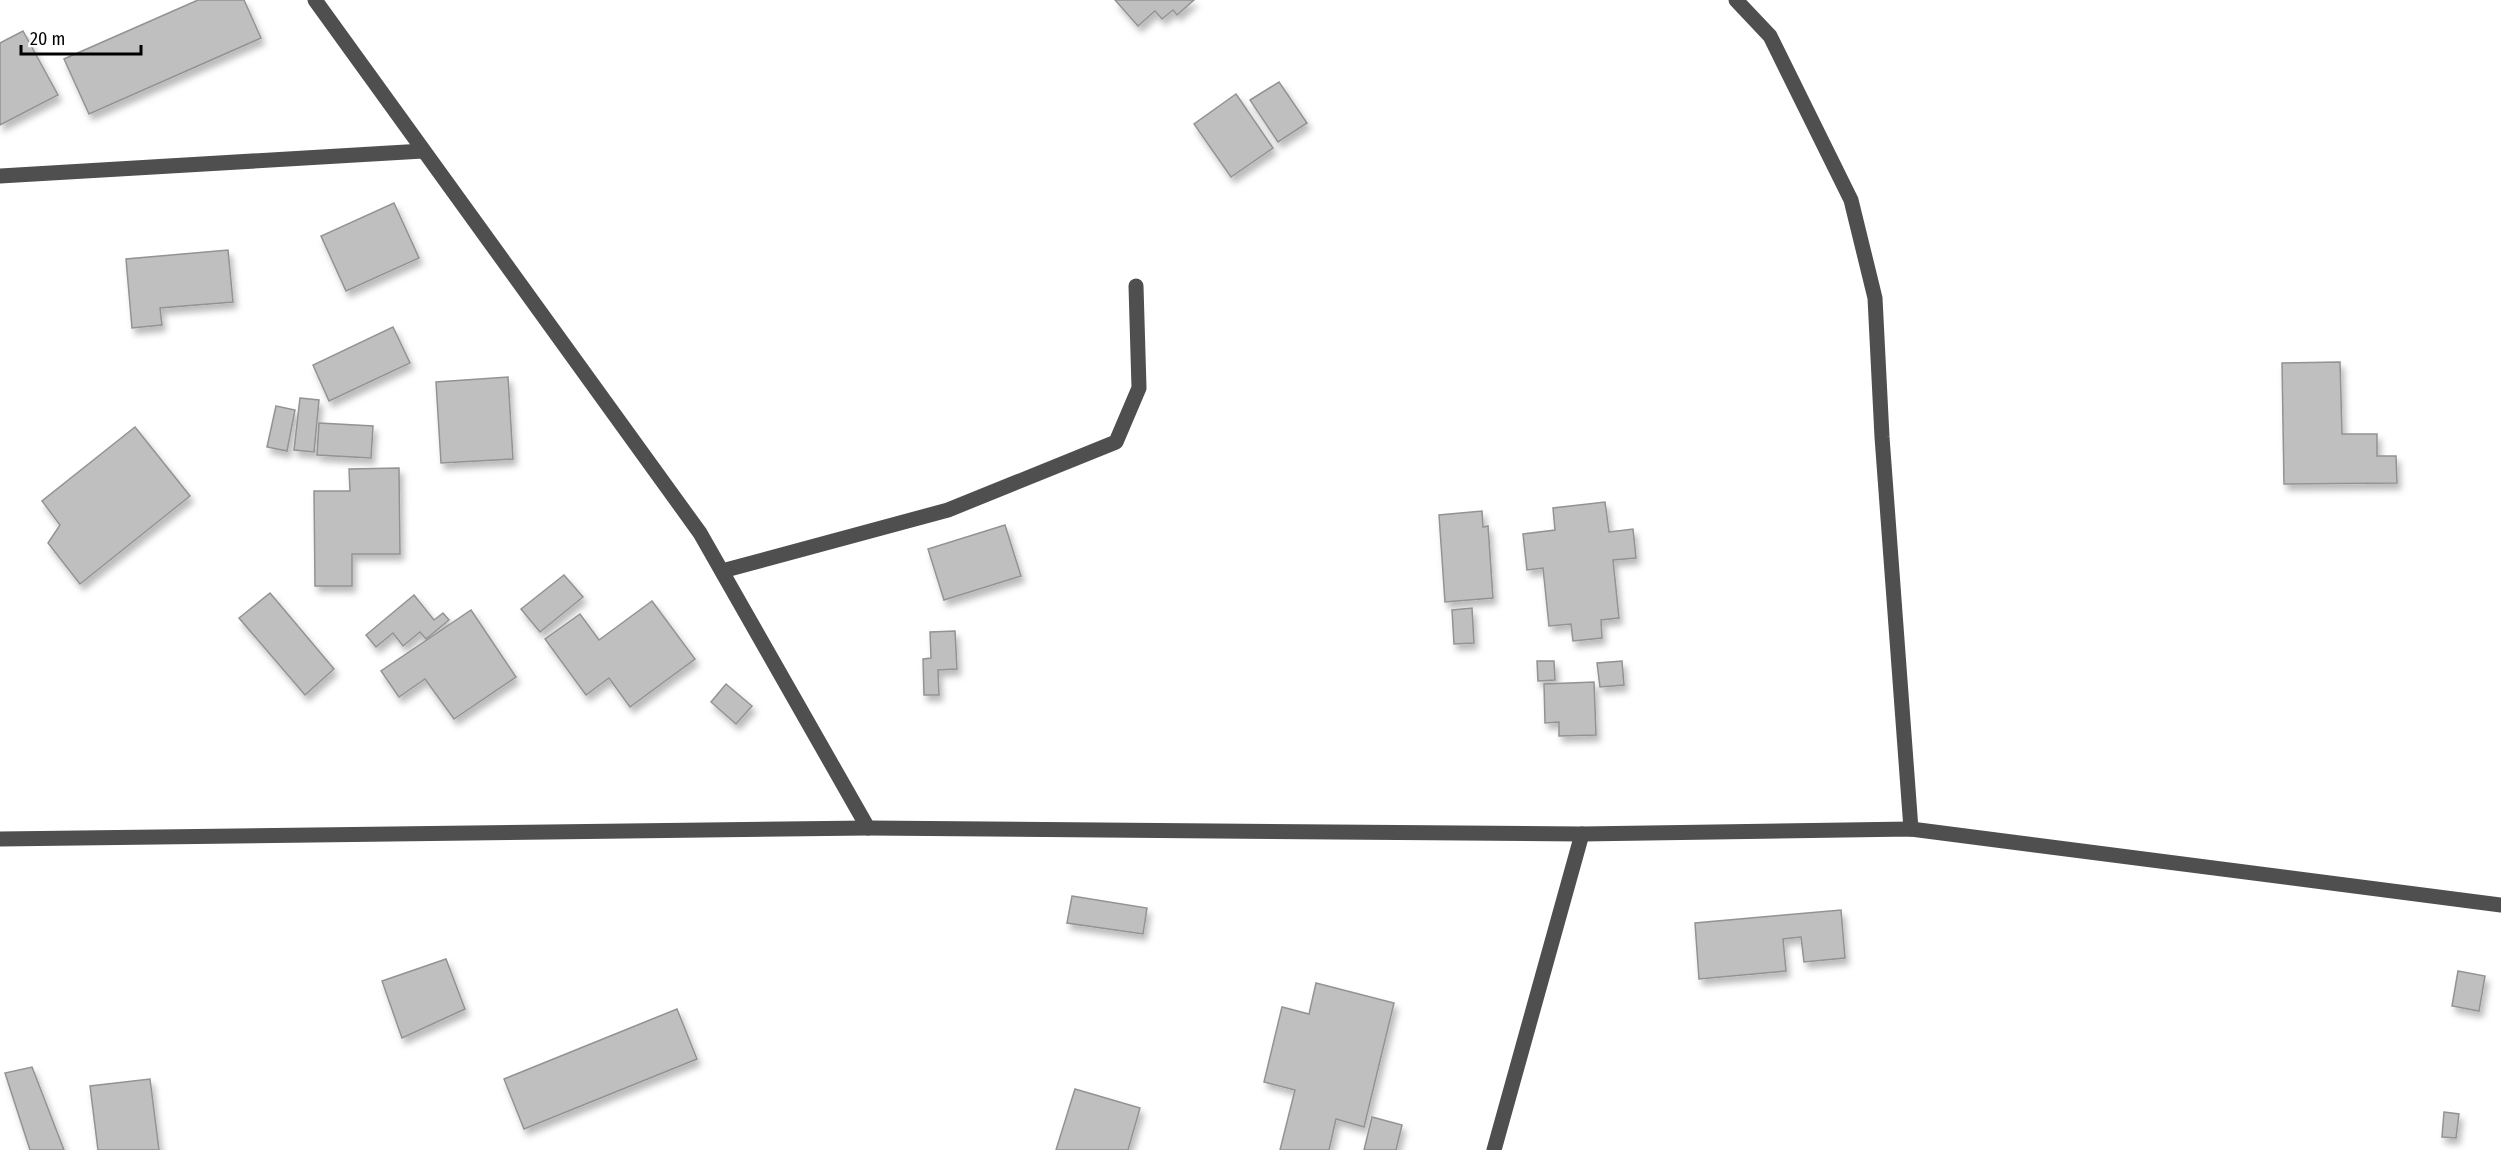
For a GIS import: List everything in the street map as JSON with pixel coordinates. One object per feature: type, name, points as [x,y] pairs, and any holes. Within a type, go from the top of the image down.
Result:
[{"type":"street","points":[[315,0],[700,533],[868,828]]},
{"type":"street","points":[[1736,0],[1770,36],[1851,200],[1875,298],[1883,449],[1911,829]]},
{"type":"street","points":[[0,176],[423,151]]},
{"type":"street","points":[[722,572],[948,510],[1116,442],[1140,388],[1136,286]]},
{"type":"street","points":[[0,839],[868,828],[1582,834],[1911,829],[2501,905]]},
{"type":"street","points":[[1494,1150],[1582,834]]},
{"type":"building","points":[[198,0],[244,0],[261,38],[89,114],[64,59]]},
{"type":"building","points":[[1115,0],[1194,0],[1177,15],[1173,10],[1162,19],[1155,11],[1138,26]]},
{"type":"building","points":[[23,31],[58,95],[0,125],[0,43]]},
{"type":"building","points":[[1279,82],[1307,123],[1278,142],[1250,100]]},
{"type":"building","points":[[1236,94],[1273,148],[1231,177],[1194,124]]},
{"type":"building","points":[[394,203],[419,258],[346,291],[321,236]]},
{"type":"building","points":[[228,250],[233,302],[160,308],[162,325],[132,328],[126,259]]},
{"type":"building","points":[[393,327],[410,363],[329,401],[313,365]]},
{"type":"building","points":[[2340,362],[2342,434],[2377,434],[2377,456],[2396,456],[2397,483],[2284,484],[2282,363]]},
{"type":"building","points":[[508,377],[513,459],[441,463],[436,382]]},
{"type":"building","points":[[300,398],[319,400],[314,452],[294,450]]},
{"type":"building","points":[[276,406],[295,410],[287,451],[267,447]]},
{"type":"building","points":[[319,423],[373,426],[371,458],[317,455]]},
{"type":"building","points":[[135,427],[190,496],[80,584],[48,543],[60,525],[42,501]]},
{"type":"building","points":[[399,468],[400,554],[352,554],[352,586],[315,586],[314,491],[350,491],[349,469]]},
{"type":"building","points":[[1605,502],[1609,532],[1633,529],[1636,558],[1613,560],[1619,618],[1601,620],[1602,638],[1573,641],[1571,624],[1549,626],[1543,568],[1527,570],[1523,534],[1555,530],[1553,508]]},
{"type":"building","points":[[1482,511],[1483,527],[1488,526],[1493,598],[1445,602],[1439,515]]},
{"type":"building","points":[[1005,525],[1021,576],[944,600],[928,549]]},
{"type":"building","points":[[564,575],[583,597],[540,632],[521,609]]},
{"type":"building","points":[[270,593],[334,669],[305,695],[239,618]]},
{"type":"building","points":[[414,595],[434,620],[443,613],[449,620],[426,639],[420,632],[403,646],[393,633],[376,647],[366,635]]},
{"type":"building","points":[[652,601],[695,659],[630,707],[609,678],[586,695],[545,639],[580,614],[599,640]]},
{"type":"building","points":[[1472,608],[1474,643],[1454,644],[1452,610]]},
{"type":"building","points":[[471,610],[516,677],[454,719],[425,679],[399,697],[381,671]]},
{"type":"building","points":[[955,631],[957,669],[938,670],[939,695],[924,695],[923,659],[931,658],[930,632]]},
{"type":"building","points":[[1537,661],[1554,661],[1555,680],[1538,681]]},
{"type":"building","points":[[1622,661],[1624,685],[1600,687],[1597,663]]},
{"type":"building","points":[[1594,682],[1596,735],[1559,736],[1559,722],[1545,723],[1544,684]]},
{"type":"building","points":[[726,684],[752,706],[736,724],[711,702]]},
{"type":"building","points":[[1072,896],[1147,908],[1143,934],[1067,923]]},
{"type":"building","points":[[1841,910],[1845,958],[1804,962],[1801,937],[1783,939],[1786,971],[1699,979],[1695,923]]},
{"type":"building","points":[[446,959],[465,1009],[402,1038],[382,981]]},
{"type":"building","points":[[2458,971],[2485,976],[2479,1011],[2452,1006]]},
{"type":"building","points":[[1316,983],[1394,1003],[1364,1127],[1336,1119],[1329,1150],[1280,1150],[1295,1090],[1264,1082],[1282,1007],[1309,1014]]},
{"type":"building","points":[[677,1009],[697,1059],[524,1129],[504,1079]]},
{"type":"building","points":[[32,1067],[64,1150],[30,1150],[5,1073]]},
{"type":"building","points":[[150,1079],[159,1150],[98,1150],[90,1086]]},
{"type":"building","points":[[1075,1089],[1140,1108],[1128,1150],[1056,1150]]},
{"type":"building","points":[[2444,1112],[2459,1114],[2456,1138],[2442,1137]]},
{"type":"building","points":[[1372,1117],[1402,1125],[1396,1150],[1364,1150]]}]
